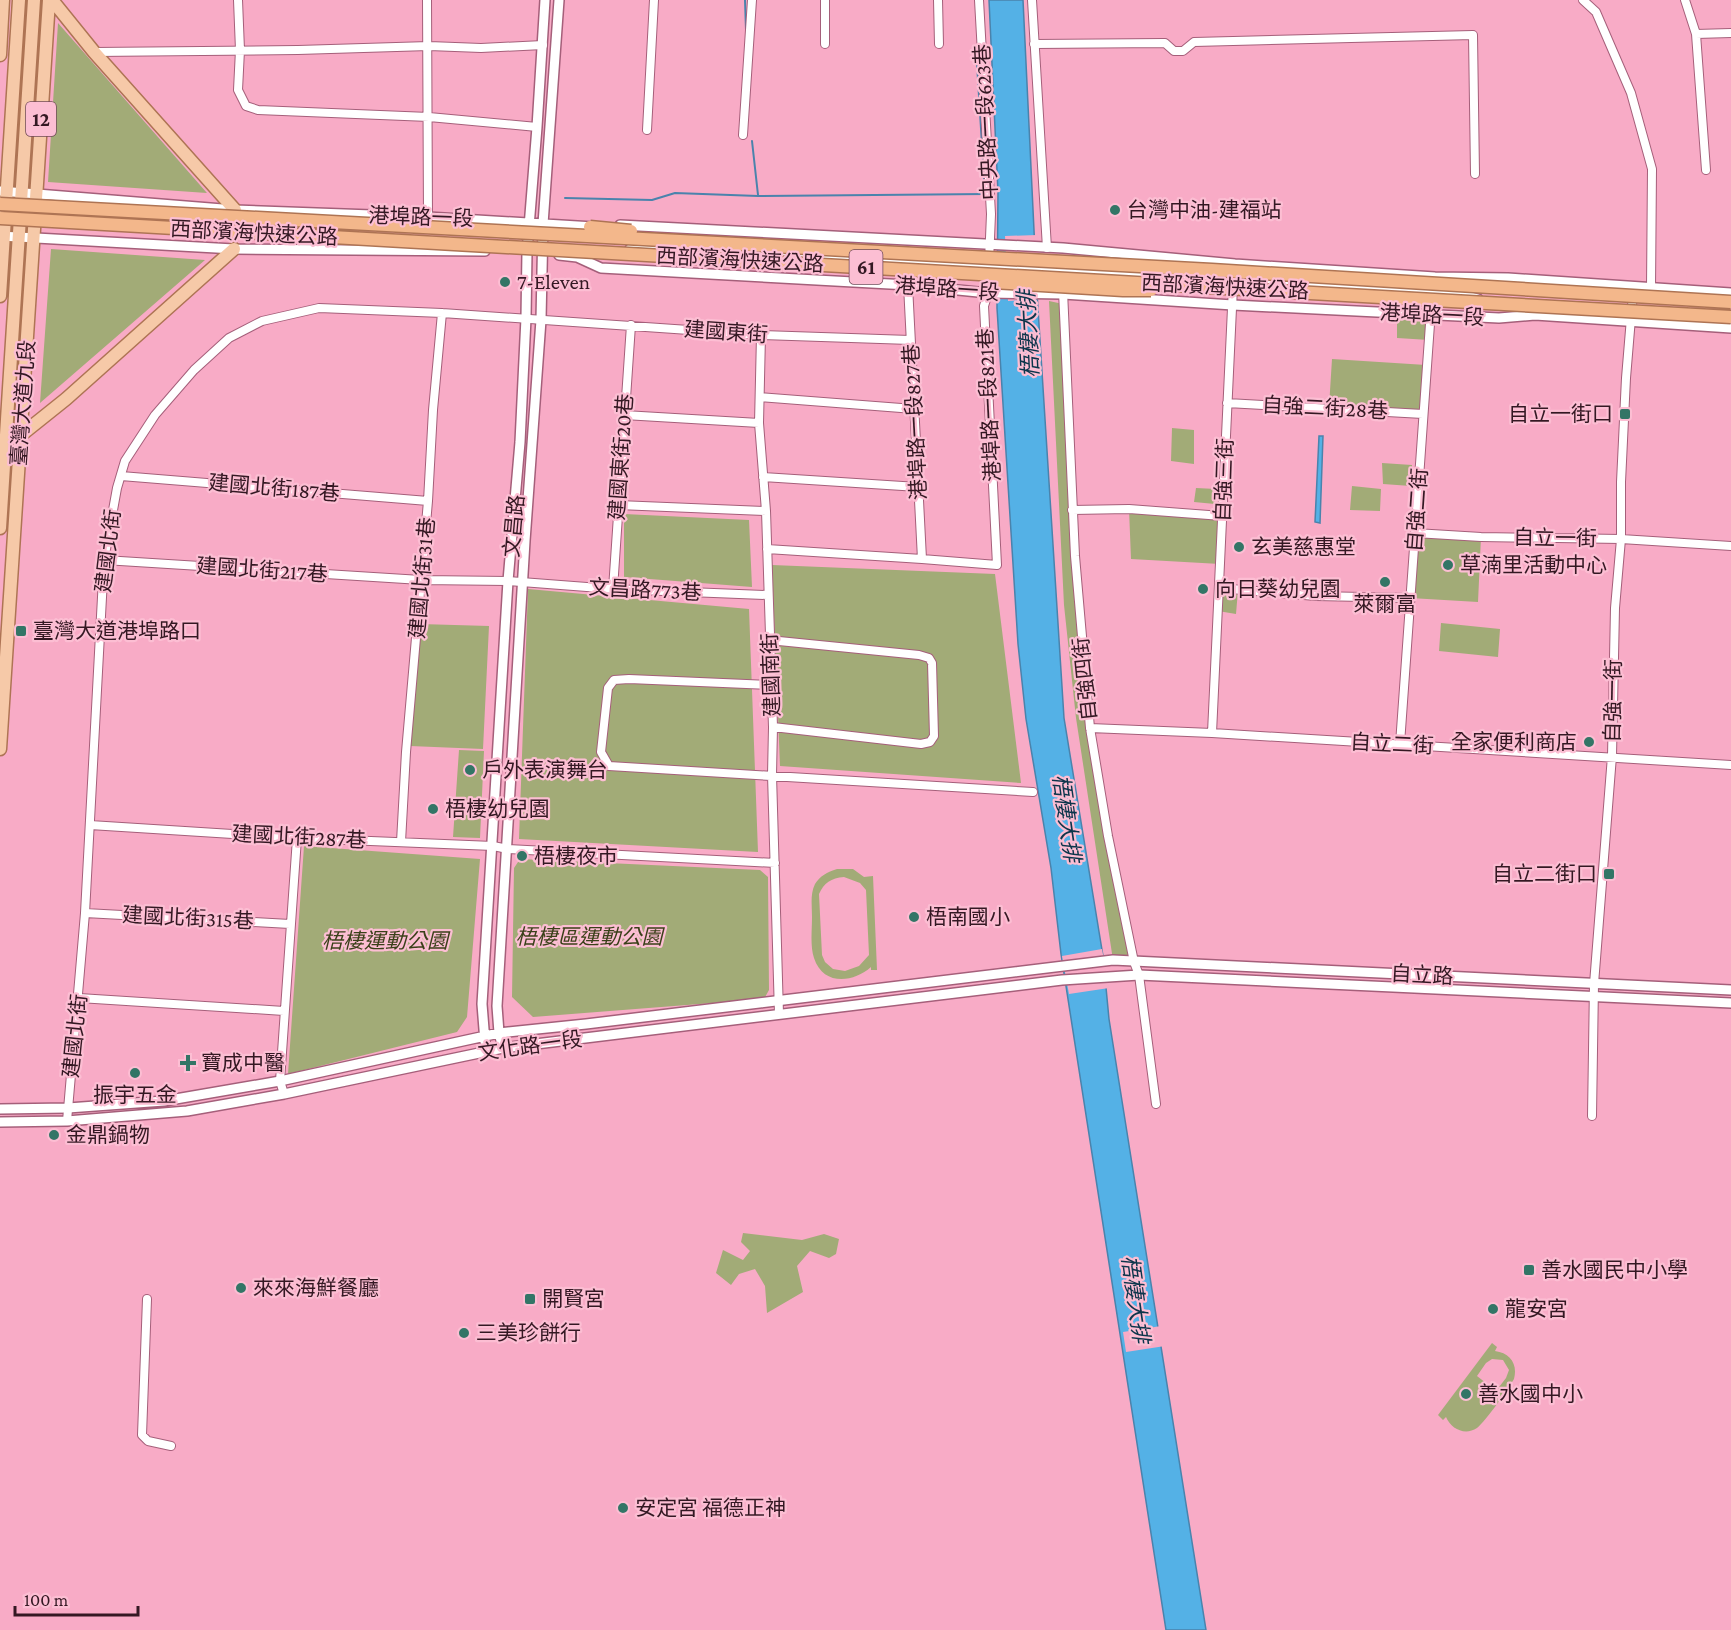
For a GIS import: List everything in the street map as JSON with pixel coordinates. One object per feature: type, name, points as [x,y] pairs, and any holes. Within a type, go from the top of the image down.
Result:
[{"type":"highway","name":"西部濱海快速公路","points":[[0,204],[1212,270],[1731,302]]},
{"type":"highway","name":"西部濱海快速公路","points":[[0,218],[1731,317]]},
{"type":"highway","points":[[590,227],[1166,262],[1191,264],[1212,270]]},
{"type":"highway","points":[[577,257],[1123,290],[1188,289],[1214,286]]},
{"type":"main road","points":[[0,55],[3,0]]},
{"type":"main road","name":"12","points":[[0,296],[3,191],[19,0]]},
{"type":"main road","name":"12","points":[[19,237],[34,0]]},
{"type":"main road","points":[[50,0],[236,210]]},
{"type":"main road","name":"12","points":[[34,238],[50,0]]},
{"type":"main road","name":"臺灣大道九段","points":[[0,528],[3,434],[19,237]]},
{"type":"main road","name":"臺灣大道九段","points":[[0,748],[34,238]]},
{"type":"main road","points":[[3,434],[21,435],[66,399],[234,249]]},
{"type":"street","points":[[238,0],[240,50],[238,90],[246,106],[258,110],[429,117],[537,126]]},
{"type":"street","points":[[428,0],[428,217]]},
{"type":"street","name":"文昌路","points":[[486,1051],[482,1004],[508,581],[520,442],[526,318],[526,252],[545,0]]},
{"type":"street","name":"文昌路","points":[[503,1048],[499,1033],[497,1006],[541,320],[543,224],[560,0]]},
{"type":"street","points":[[647,130],[654,0]]},
{"type":"street","points":[[743,135],[752,0]]},
{"type":"street","points":[[825,0],[825,45]]},
{"type":"street","points":[[938,0],[939,44]]},
{"type":"street","name":"中央路一段623巷","points":[[979,0],[990,202],[990,245]]},
{"type":"street","points":[[1032,0],[1047,248]]},
{"type":"street","points":[[1584,0],[1596,12],[1631,93],[1652,169],[1651,288]]},
{"type":"street","points":[[1685,0],[1696,34],[1706,170]]},
{"type":"street","points":[[1696,34],[1731,33]]},
{"type":"street","points":[[1034,44],[1165,43],[1174,51],[1183,51],[1194,42],[1473,35],[1475,174]]},
{"type":"street","points":[[94,52],[429,46],[481,48],[543,45]]},
{"type":"street","name":"港埠路一段","points":[[3,191],[236,210],[428,217],[590,227],[632,225],[941,244],[1047,248],[1235,264],[1731,293]]},
{"type":"street","name":"港埠路一段","points":[[590,227],[665,247]]},
{"type":"street","name":"港埠路一段","points":[[2,236],[234,249],[526,252],[577,257],[610,250],[665,247],[1461,294],[1535,315]]},
{"type":"street","name":"港埠路一段821巷","points":[[922,559],[997,565],[984,306],[988,293],[990,245]]},
{"type":"street","name":"自強四街","points":[[1063,249],[1072,510],[1089,729],[1108,836],[1134,962],[1139,975],[1156,1104]]},
{"type":"street","name":"港埠路一段","points":[[577,257],[601,268],[908,285],[988,293],[1063,294],[1499,318],[1535,315],[1731,328]]},
{"type":"street","name":"自強三街","points":[[1212,733],[1235,264]]},
{"type":"street","name":"自強二街","points":[[1400,744],[1430,315],[1435,277]]},
{"type":"street","name":"港埠路一段","points":[[1461,294],[1536,280]]},
{"type":"street","name":"港埠路一段827巷","points":[[908,285],[922,559]]},
{"type":"street","name":"自強一街","points":[[1592,1116],[1594,984],[1612,756],[1615,608],[1621,539],[1626,378],[1634,286]]},
{"type":"street","name":"建國北街","points":[[67,1121],[85,913],[104,560],[125,461],[155,415],[194,370],[229,338],[262,321],[319,308],[541,320]]},
{"type":"street","name":"建國北街31巷","points":[[401,842],[406,752],[442,313]]},
{"type":"street","name":"建國東街","points":[[541,320],[761,335],[910,340]]},
{"type":"street","name":"建國東街20巷","points":[[613,589],[631,325]]},
{"type":"street","name":"建國南街","points":[[761,335],[759,423],[766,511],[773,727],[772,775],[778,1014]]},
{"type":"street","points":[[760,397],[914,409]]},
{"type":"street","name":"自強二街28巷","points":[[1227,403],[1423,414]]},
{"type":"street","points":[[624,415],[759,423]]},
{"type":"street","name":"建國北街187巷","points":[[121,476],[428,501]]},
{"type":"street","points":[[763,477],[918,487]]},
{"type":"street","points":[[618,505],[766,511]]},
{"type":"street","points":[[1072,510],[1129,509],[1222,516]]},
{"type":"street","name":"自立一街","points":[[1415,533],[1481,537],[1621,539],[1731,546]]},
{"type":"street","points":[[767,549],[922,559]]},
{"type":"street","name":"建國北街217巷","points":[[104,560],[421,580],[508,581]]},
{"type":"street","name":"文昌路773巷","points":[[508,581],[613,589],[767,595]]},
{"type":"street","points":[[1219,588],[1316,596],[1410,598]]},
{"type":"street","points":[[769,640],[919,655],[928,658],[932,663],[934,736],[930,742],[921,744],[773,727]]},
{"type":"street","points":[[771,685],[614,680],[608,688],[601,752],[609,766],[1032,792]]},
{"type":"street","name":"自立二街","points":[[1089,729],[1212,733],[1731,765]]},
{"type":"street","name":"建國北街287巷","points":[[90,825],[775,863]]},
{"type":"street","points":[[284,1094],[280,1081],[297,838]]},
{"type":"street","name":"建國北街315巷","points":[[85,913],[290,924]]},
{"type":"street","name":"自立路","points":[[1059,966],[1113,960],[1731,990]]},
{"type":"street","name":"文化路一段","points":[[0,1108],[68,1108],[164,1101],[280,1081],[499,1033],[1059,966]]},
{"type":"street","name":"自立路","points":[[1062,980],[1139,975],[1731,1003]]},
{"type":"street","name":"文化路一段","points":[[0,1122],[67,1121],[187,1111],[284,1094],[503,1048],[1062,980]]},
{"type":"street","points":[[79,998],[284,1011]]},
{"type":"street","points":[[147,1299],[142,1435],[148,1441],[171,1446]]},
{"type":"green space","points":[[58,23],[207,193],[48,182]]},
{"type":"green space","points":[[51,249],[205,260],[40,403]]},
{"type":"green space","points":[[1049,301],[1063,304],[1089,715],[1130,954],[1113,960],[1076,718],[1064,605]]},
{"type":"green space","points":[[1397,313],[1430,315],[1429,340],[1397,338]]},
{"type":"green space","points":[[1332,359],[1426,365],[1423,414],[1329,407]]},
{"type":"green space","points":[[1172,428],[1194,430],[1194,464],[1171,461]]},
{"type":"green space","points":[[1382,463],[1412,465],[1411,486],[1383,484]]},
{"type":"green space","points":[[1352,486],[1381,489],[1380,511],[1350,510]]},
{"type":"green space","points":[[1196,488],[1216,489],[1215,504],[1194,502]]},
{"type":"green space","points":[[1129,509],[1222,516],[1220,564],[1131,559]]},
{"type":"green space","points":[[624,514],[749,520],[752,587],[624,577]]},
{"type":"green space","points":[[1415,533],[1481,537],[1478,602],[1410,598]]},
{"type":"green space","points":[[772,565],[995,574],[1021,783],[780,766]]},
{"type":"green space","points":[[1219,588],[1238,590],[1236,614],[1218,611]]},
{"type":"green space","points":[[528,589],[749,609],[758,852],[519,839]]},
{"type":"green space","points":[[1441,623],[1500,629],[1498,657],[1439,651]]},
{"type":"green space","points":[[420,624],[489,626],[483,749],[410,746]]},
{"type":"green space","points":[[459,750],[484,751],[480,838],[453,837]]},
{"type":"green space","name":"梧棲運動公園","points":[[304,846],[480,859],[467,1017],[457,1032],[288,1074]]},
{"type":"green space","name":"梧棲區運動公園","points":[[520,859],[760,870],[768,877],[769,990],[764,999],[533,1017],[512,997],[514,868]]},
{"type":"green space","points":[[837,869],[853,869],[864,877],[873,876],[877,970],[871,970],[871,967],[847,979],[831,977],[824,973],[818,967],[812,948],[813,888],[817,881],[827,873]],"holes":[[[844,877],[860,883],[866,890],[869,955],[859,966],[845,971],[833,969],[825,962],[822,955],[819,894],[826,884],[835,879]]]},
{"type":"green space","points":[[743,1233],[802,1240],[824,1234],[839,1239],[836,1254],[829,1258],[810,1251],[797,1266],[803,1292],[767,1313],[765,1286],[755,1269],[739,1274],[731,1285],[716,1273],[723,1250],[743,1260],[750,1251],[741,1242]]},
{"type":"green space","points":[[1492,1343],[1497,1347],[1495,1351],[1505,1354],[1512,1360],[1515,1369],[1514,1379],[1477,1428],[1468,1431],[1459,1430],[1451,1425],[1446,1417],[1443,1420],[1438,1415]],"holes":[[[1492,1359],[1503,1360],[1509,1370],[1496,1391],[1477,1376],[1486,1363]]]},
{"type":"water","name":"梧棲大排","points":[[989,0],[1023,0],[1037,293],[1064,718],[1103,956],[1109,1019],[1206,1630],[1166,1630],[1061,954],[1051,868],[1026,719],[1018,644],[997,308],[998,192]]},
{"type":"water","points":[[1319,436],[1323,436],[1320,523],[1315,522]]},
{"type":"pier","points":[[1037,235],[1040,299],[1008,301],[1005,236]]},
{"type":"pier","points":[[1102,949],[1109,988],[1069,994],[1062,956]]},
{"type":"pier","points":[[1161,1326],[1165,1346],[1126,1352],[1123,1332]]},
{"type":"waterway","points":[[745,0],[746,30]]},
{"type":"waterway","points":[[976,47],[985,194]]},
{"type":"waterway","points":[[752,141],[758,195]]},
{"type":"waterway","points":[[565,198],[652,200],[675,193],[758,196],[987,194]]},
{"type":"place","name":"台灣中油-建福站","points":[[1115,210]]},
{"type":"place","name":"7-Eleven","points":[[505,282]]},
{"type":"place","name":"自立一街口","points":[[1625,414]]},
{"type":"place","name":"玄美慈惠堂","points":[[1239,547]]},
{"type":"place","name":"草湳里活動中心","points":[[1448,565]]},
{"type":"place","name":"萊爾富","points":[[1385,582]]},
{"type":"place","name":"向日葵幼兒園","points":[[1203,589]]},
{"type":"place","name":"臺灣大道港埠路口","points":[[21,631]]},
{"type":"place","name":"全家便利商店","points":[[1589,742]]},
{"type":"place","name":"戶外表演舞台","points":[[470,770]]},
{"type":"place","name":"梧棲幼兒園","points":[[433,809]]},
{"type":"place","name":"梧棲夜市","points":[[522,856]]},
{"type":"place","name":"自立二街口","points":[[1609,874]]},
{"type":"place","name":"梧南國小","points":[[914,917]]},
{"type":"place","name":"寶成中醫","points":[[188,1063]]},
{"type":"place","name":"振宇五金","points":[[135,1073]]},
{"type":"place","name":"金鼎鍋物","points":[[54,1135]]},
{"type":"place","name":"善水國民中小學","points":[[1529,1270]]},
{"type":"place","name":"來來海鮮餐廳","points":[[241,1288]]},
{"type":"place","name":"開賢宮","points":[[530,1299]]},
{"type":"place","name":"龍安宮","points":[[1493,1309]]},
{"type":"place","name":"三美珍餅行","points":[[464,1333]]},
{"type":"place","name":"善水國中小","points":[[1466,1394]]},
{"type":"place","name":"安定宮 福德正神","points":[[623,1508]]}]
